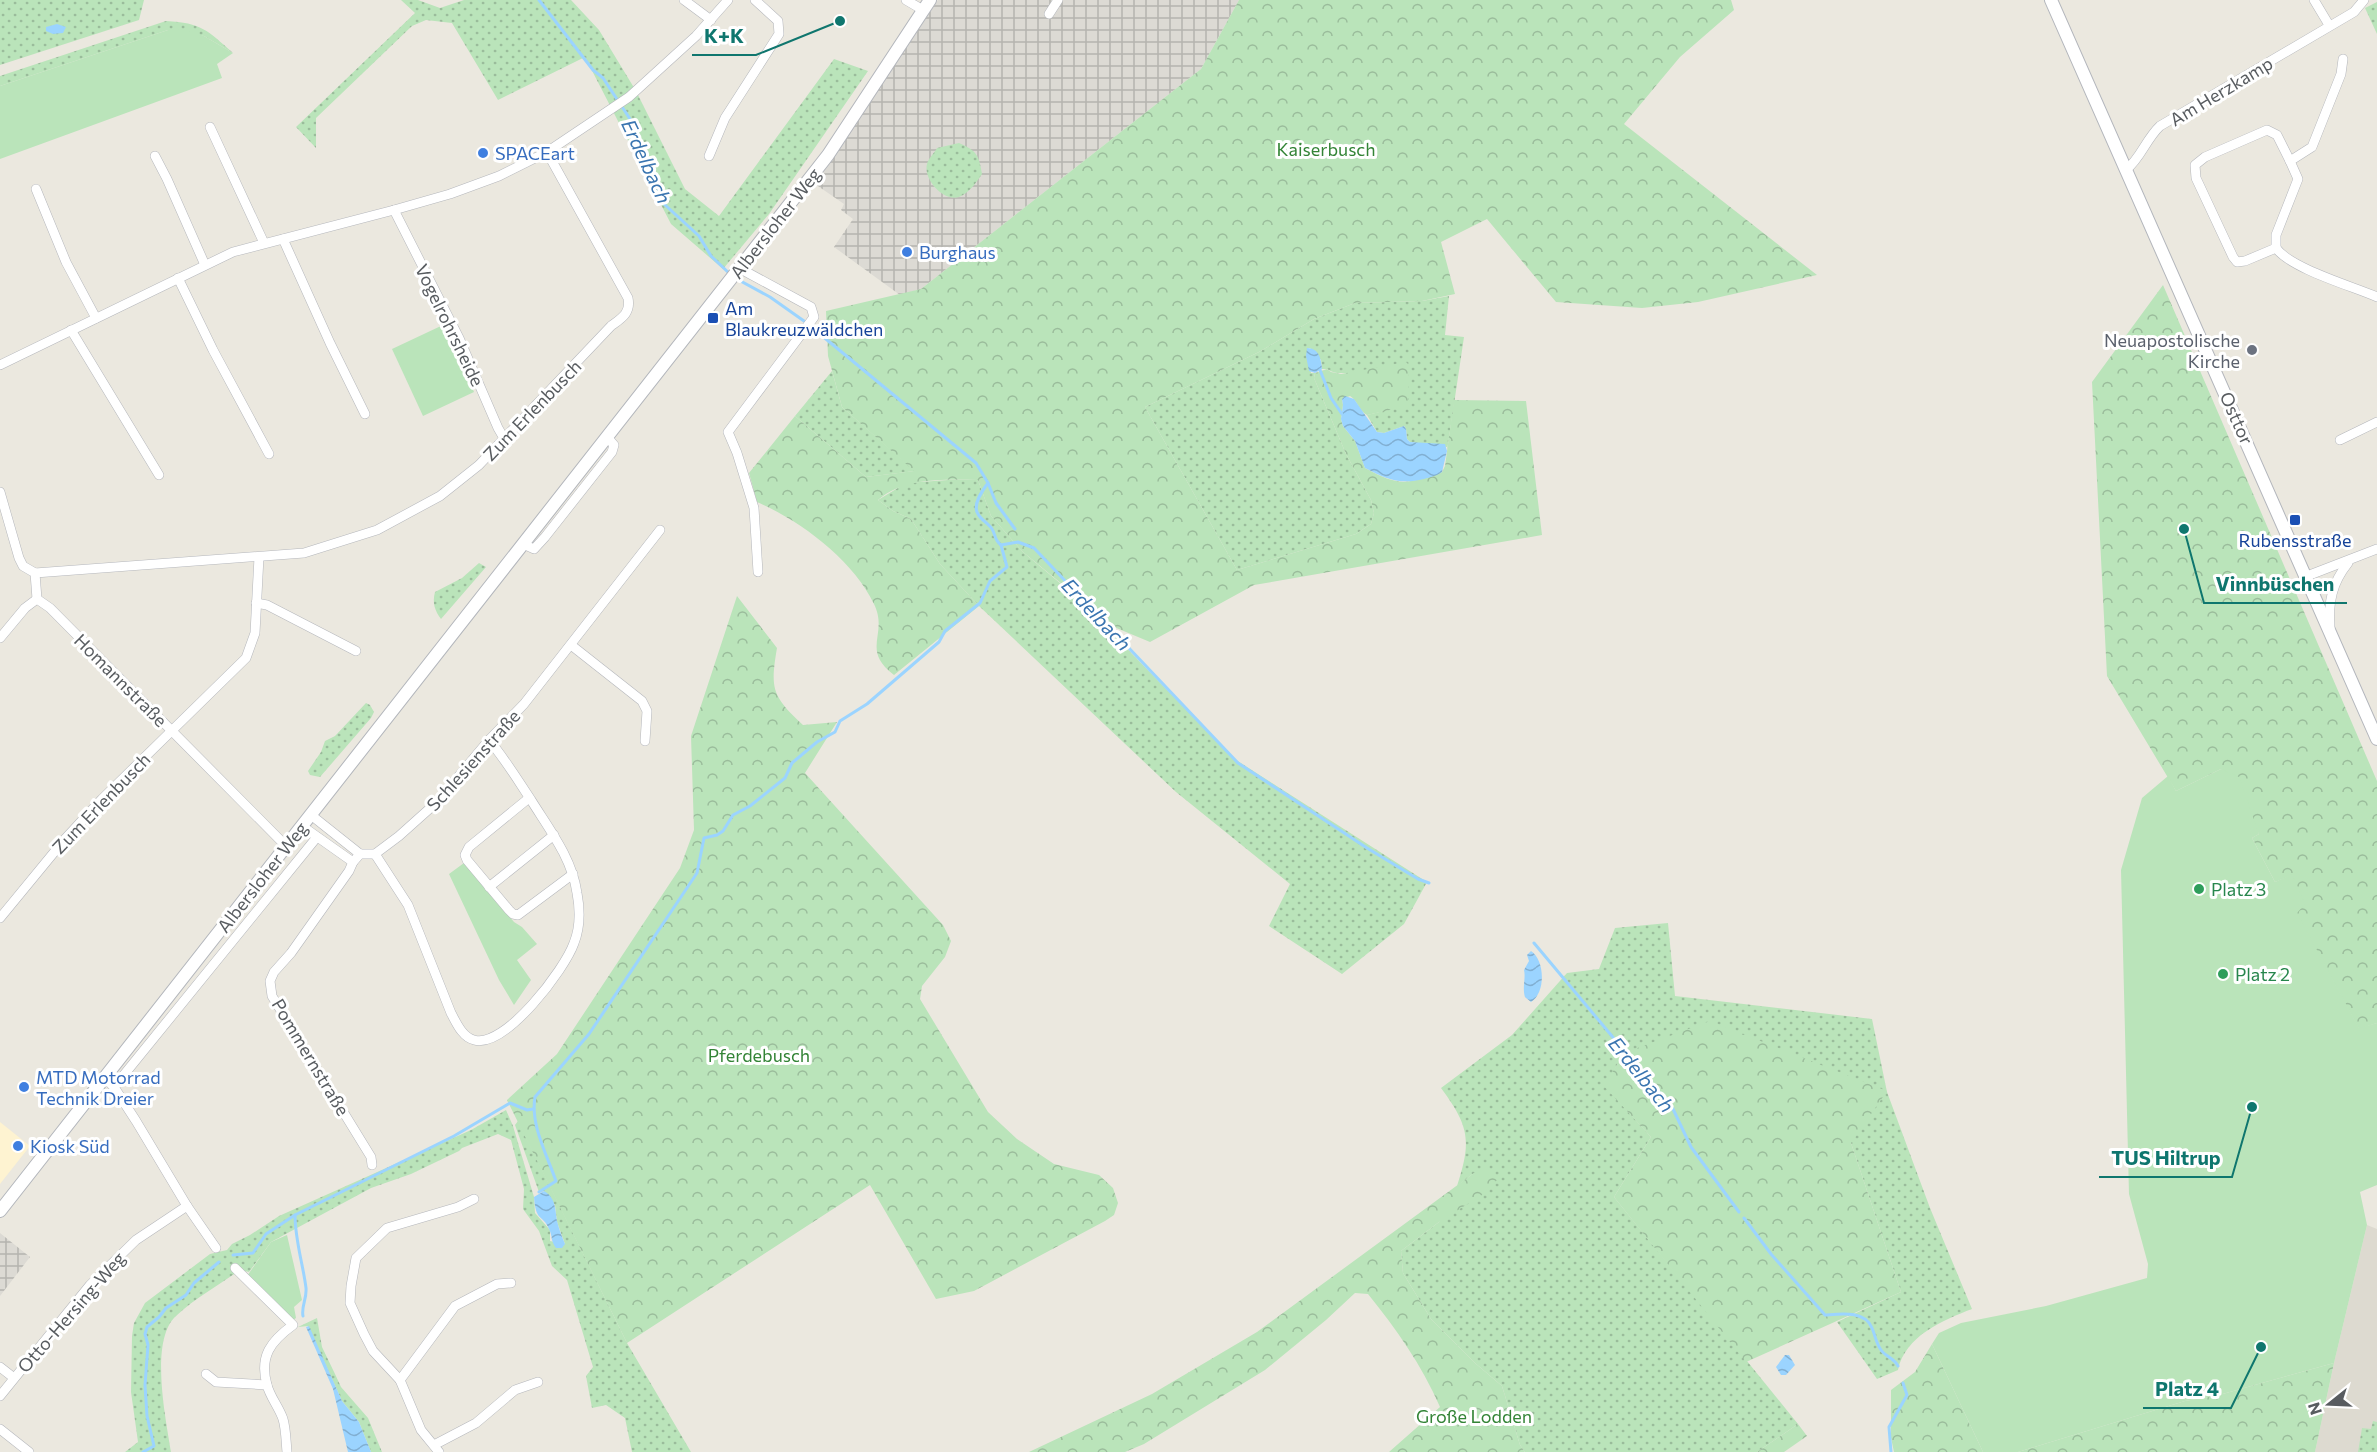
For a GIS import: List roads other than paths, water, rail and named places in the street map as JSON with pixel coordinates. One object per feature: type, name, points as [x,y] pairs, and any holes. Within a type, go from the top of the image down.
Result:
[{"type":"main road","name":"Osttor","points":[[2051,0],[2377,739]]},
{"type":"main road","name":"Albersloher Weg","points":[[0,1210],[828,155],[927,5]]},
{"type":"street","points":[[684,0],[711,20]]},
{"type":"street","points":[[0,365],[233,252],[450,194],[499,176],[547,152],[629,97],[666,65],[728,0]]},
{"type":"street","points":[[708,156],[725,118],[779,34],[778,21],[755,0]]},
{"type":"street","points":[[906,0],[927,5]]},
{"type":"street","points":[[1049,14],[1059,0]]},
{"type":"street","points":[[2314,0],[2329,25]]},
{"type":"street","name":"Am Herzkamp","points":[[2126,170],[2136,162],[2155,130],[2160,126],[2354,12],[2364,0]]},
{"type":"street","points":[[2290,161],[2312,147],[2341,74],[2343,59]]},
{"type":"street","points":[[210,127],[264,243]]},
{"type":"street","points":[[2276,248],[2245,261],[2238,262],[2233,257],[2196,178],[2195,165],[2205,157],[2267,130],[2277,135],[2298,179],[2276,235],[2276,248],[2287,259],[2343,285],[2377,297]]},
{"type":"street","name":"Zum Erlenbusch","points":[[35,573],[304,553],[377,530],[440,496],[479,465],[611,326],[627,314],[630,305],[628,297],[547,152]]},
{"type":"street","points":[[154,156],[167,179],[205,265]]},
{"type":"street","points":[[36,189],[66,262],[96,318]]},
{"type":"street","name":"Vogelrohrsheide","points":[[394,210],[459,338],[498,429],[505,440]]},
{"type":"street","points":[[283,239],[330,344],[365,414]]},
{"type":"street","points":[[736,273],[811,308],[814,317],[728,432],[754,508],[758,572]]},
{"type":"street","points":[[178,278],[213,350],[269,454]]},
{"type":"street","points":[[71,330],[159,476]]},
{"type":"street","points":[[2340,440],[2377,422]]},
{"type":"street","points":[[0,492],[18,558],[23,566],[35,573],[37,599],[25,608],[0,638]]},
{"type":"street","name":"Schlesienstraße","points":[[375,854],[437,801],[489,740],[524,704],[660,530]]},
{"type":"street","points":[[2307,576],[2377,549]]},
{"type":"street","name":"Zum Erlenbusch","points":[[0,918],[64,839],[246,658],[255,633],[259,558]]},
{"type":"street","points":[[2330,628],[2329,612],[2333,585],[2350,561]]},
{"type":"street","name":"Homannstraße","points":[[37,599],[50,608],[286,846]]},
{"type":"street","points":[[256,603],[267,605],[356,651]]},
{"type":"street","points":[[571,645],[642,701],[647,711],[645,741]]},
{"type":"street","points":[[311,815],[360,854],[375,854],[408,904],[451,1013],[463,1034],[475,1041],[488,1040],[508,1027],[555,977],[568,957],[577,934],[579,919],[578,894],[573,874],[554,835],[506,760],[489,740]]},
{"type":"street","points":[[529,798],[466,851],[467,860],[513,914],[518,915],[573,874]]},
{"type":"street","points":[[302,826],[353,862],[360,854]]},
{"type":"street","points":[[489,887],[554,835]]},
{"type":"street","name":"Albersloher Weg","points":[[114,1087],[317,837]]},
{"type":"street","name":"Pommernstraße","points":[[353,862],[349,871],[291,952],[274,972],[270,981],[272,996],[371,1157],[372,1165]]},
{"type":"street","points":[[104,1077],[114,1087],[216,1248]]},
{"type":"street","points":[[474,1199],[458,1207],[387,1228],[356,1258],[350,1303],[374,1351],[400,1380],[421,1430],[437,1449],[476,1423],[515,1390],[538,1382]]},
{"type":"street","name":"Otto-Hersing-Weg","points":[[0,1396],[90,1285],[136,1240],[188,1206]]},
{"type":"street","points":[[235,1268],[293,1325],[281,1334],[267,1350],[267,1385],[284,1420],[287,1452]]},
{"type":"street","points":[[400,1380],[456,1306],[497,1284],[511,1283]]},
{"type":"street","name":"Otto-Hersing-Weg","points":[[0,1367],[14,1378]]},
{"type":"street","points":[[206,1374],[216,1382],[267,1385]]},
{"type":"street","points":[[0,1429],[29,1452]]},
{"type":"water","points":[[57,24],[66,27],[63,33],[53,34],[46,31],[46,27]]},
{"type":"water","points":[[1307,348],[1317,352],[1320,358],[1322,369],[1315,373],[1309,371]]},
{"type":"water","points":[[1345,396],[1354,399],[1377,432],[1384,433],[1404,426],[1410,442],[1445,444],[1447,451],[1442,472],[1415,481],[1400,481],[1365,468],[1355,441],[1343,426],[1341,419],[1342,399]]},
{"type":"water","points":[[1531,951],[1536,955],[1542,976],[1539,992],[1531,1002],[1525,997],[1524,970],[1529,961],[1527,955]]},
{"type":"water","points":[[544,1191],[551,1197],[554,1204],[565,1244],[562,1248],[556,1248],[546,1224],[536,1211],[534,1197]]},
{"type":"water","points":[[309,1326],[342,1401],[359,1422],[371,1452],[348,1452],[333,1389],[306,1327]]},
{"type":"water","points":[[1785,1355],[1789,1355],[1795,1365],[1786,1375],[1781,1375],[1776,1367]]},
{"type":"waterway","name":"Erdelbach","points":[[539,0],[593,70],[603,78],[634,125],[664,204],[699,236],[711,256],[730,274]]},
{"type":"waterway","name":"Erdelbach","points":[[735,278],[770,297],[804,321]]},
{"type":"waterway","name":"Erdelbach","points":[[815,330],[976,463],[988,483],[978,498],[976,510],[992,529],[999,543],[1001,545],[1018,542],[1034,548],[1238,763],[1367,848],[1418,879],[1429,883]]},
{"type":"waterway","points":[[1320,370],[1331,398],[1342,414]]},
{"type":"waterway","points":[[988,483],[996,503],[1015,529]]},
{"type":"waterway","points":[[539,1192],[556,1181],[537,1129],[535,1097],[589,1034],[697,873],[704,838],[723,831],[733,815],[750,806],[785,778],[792,763],[817,742],[835,732],[840,721],[867,704],[939,642],[945,631],[980,603],[990,581],[1007,567],[1001,545]]},
{"type":"waterway","name":"Erdelbach","points":[[1534,943],[1673,1109],[1691,1147],[1739,1212]]},
{"type":"waterway","points":[[233,1255],[253,1253],[266,1234],[295,1215],[454,1136],[510,1103],[527,1110],[533,1109]]},
{"type":"waterway","points":[[295,1215],[296,1234],[306,1288],[303,1316]]},
{"type":"waterway","name":"Erdelbach","points":[[1744,1218],[1771,1254],[1825,1315],[1852,1314],[1864,1318],[1869,1322],[1881,1350],[1898,1366]]},
{"type":"waterway","points":[[143,1452],[154,1446],[147,1416],[145,1385],[147,1327],[166,1308],[186,1295],[194,1283],[219,1262]]},
{"type":"waterway","name":"Erdelbach","points":[[1891,1452],[1889,1427],[1907,1395],[1903,1383]]},
{"type":"place","name":"K+K","points":[[840,21]]},
{"type":"place","name":"SPACEart","points":[[483,153]]},
{"type":"place","name":"Burghaus","points":[[907,252]]},
{"type":"place","name":"Am Blaukreuzwäldchen","points":[[713,318]]},
{"type":"place","name":"Neuapostolische Kirche","points":[[2252,350]]},
{"type":"place","name":"Rubensstraße","points":[[2295,520]]},
{"type":"place","name":"Vinnbüschen","points":[[2184,529]]},
{"type":"place","name":"Platz 3","points":[[2199,889]]},
{"type":"place","name":"Platz 2","points":[[2223,974]]},
{"type":"place","name":"MTD Motorrad Technik Dreier","points":[[24,1087]]},
{"type":"place","name":"TUS Hiltrup","points":[[2252,1107]]},
{"type":"place","name":"Kiosk Süd","points":[[18,1146]]},
{"type":"place","name":"Platz 4","points":[[2261,1347]]},
{"type":"park label","name":"Kaiserbusch","points":[[1326,149]]},
{"type":"park label","name":"Pferdebusch","points":[[759,1055]]},
{"type":"park label","name":"Große Lodden","points":[[1474,1416]]}]
